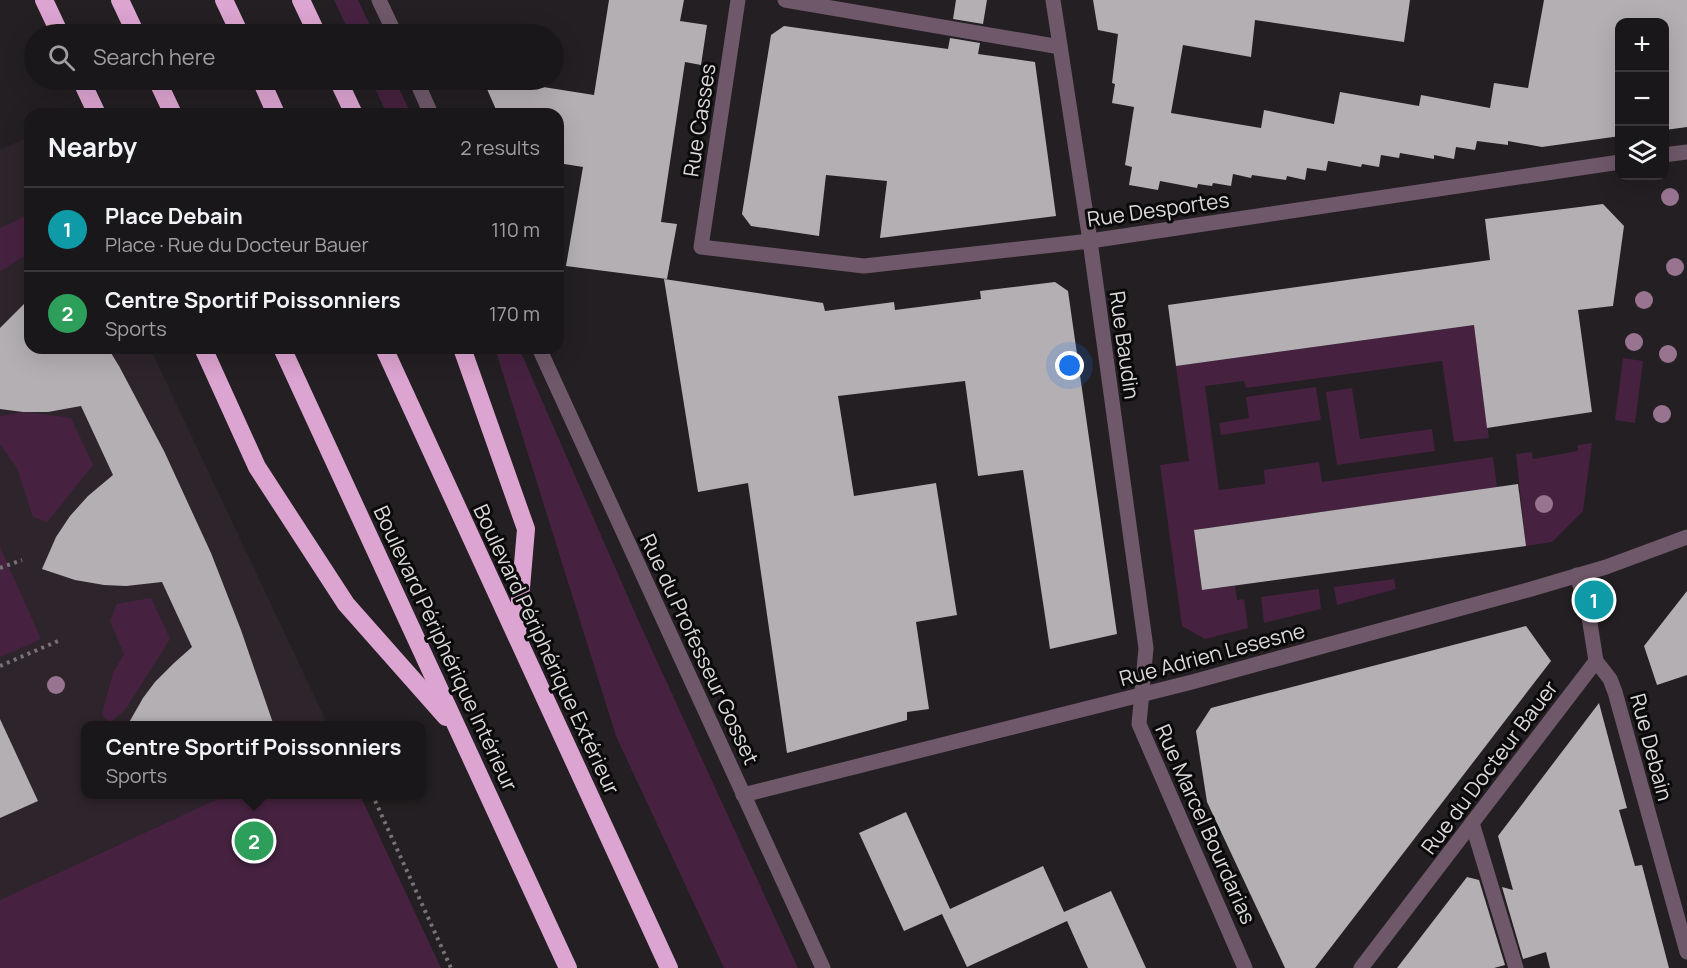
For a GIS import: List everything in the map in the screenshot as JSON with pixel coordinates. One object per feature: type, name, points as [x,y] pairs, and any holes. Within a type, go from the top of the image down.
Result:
[{"type":"highway","points":[[44,0],[55,24]]},
{"type":"highway","points":[[120,0],[131,24]]},
{"type":"highway","points":[[224,0],[235,24]]},
{"type":"highway","points":[[301,0],[312,24]]},
{"type":"highway","points":[[86,90],[94,108]]},
{"type":"highway","points":[[162,90],[170,108]]},
{"type":"highway","points":[[265,90],[273,108]]},
{"type":"highway","points":[[343,90],[351,108]]},
{"type":"highway","points":[[206,354],[257,467],[346,603],[460,733]]},
{"type":"highway","name":"Boulevard Périphérique Intérieur","points":[[285,354],[568,968]]},
{"type":"highway","name":"Boulevard Périphérique Extérieur","points":[[387,354],[669,968]]},
{"type":"highway","points":[[464,354],[525,529],[516,637]]},
{"type":"street","points":[[379,0],[390,24]]},
{"type":"street","name":"Rue Casses","points":[[701,247],[738,0]]},
{"type":"street","points":[[785,0],[1060,47]]},
{"type":"street","name":"Rue Baudin","points":[[1053,0],[1090,241],[1146,648],[1141,695]]},
{"type":"street","points":[[420,90],[428,108]]},
{"type":"street","points":[[1669,154],[1687,152]]},
{"type":"street","name":"Rue Desportes","points":[[701,247],[864,266],[1090,241],[1615,163]]},
{"type":"street","name":"Rue du Professeur Gosset","points":[[541,354],[823,968]]},
{"type":"street","name":"Rue Adrien Lesesne","points":[[743,795],[1141,695],[1606,567],[1686,533]]},
{"type":"street","points":[[1577,575],[1589,617],[1596,662]]},
{"type":"street","name":"Rue du Docteur Bauer","points":[[1361,968],[1596,662]]},
{"type":"street","name":"Rue Debain","points":[[1596,662],[1610,679],[1615,692],[1687,952]]},
{"type":"street","name":"Rue Marcel Bourdarias","points":[[1141,695],[1139,724],[1245,968]]},
{"type":"street","points":[[1472,823],[1516,968]]},
{"type":"path","points":[[0,568],[22,560]]},
{"type":"path","points":[[0,666],[58,641]]},
{"type":"path","points":[[374,799],[452,968]]},
{"type":"shaded area","points":[[334,0],[358,0],[369,24],[345,24]]},
{"type":"shaded area","points":[[376,90],[400,90],[408,108],[384,108]]},
{"type":"shaded area","points":[[24,139],[24,354],[153,354],[326,721],[81,721],[81,799],[217,799],[0,900],[0,150]]},
{"type":"shaded area","points":[[24,217],[24,257],[0,271],[0,228]]},
{"type":"shaded area","points":[[1474,325],[1489,438],[1454,442],[1442,361],[1246,388],[1244,381],[1205,386],[1219,490],[1265,484],[1264,470],[1319,462],[1322,482],[1493,457],[1497,487],[1194,530],[1202,590],[1235,586],[1237,600],[1244,599],[1248,628],[1205,639],[1182,626],[1160,465],[1189,461],[1176,366]]},
{"type":"shaded area","points":[[497,354],[522,354],[639,622],[798,968],[724,968],[616,736]]},
{"type":"shaded area","points":[[1623,358],[1643,361],[1635,423],[1615,420]]},
{"type":"shaded area","points":[[1316,387],[1321,420],[1221,435],[1219,423],[1249,418],[1246,397]]},
{"type":"shaded area","points":[[1352,388],[1360,439],[1432,429],[1435,451],[1337,465],[1326,392]]},
{"type":"shaded area","points":[[27,412],[71,418],[93,465],[47,522],[33,517],[17,468],[0,444],[0,416]]},
{"type":"shaded area","points":[[1592,443],[1583,511],[1552,542],[1526,546],[1516,454],[1532,452],[1533,459],[1578,451],[1578,445]]},
{"type":"shaded area","points":[[0,547],[41,639],[0,657]]},
{"type":"shaded area","points":[[1394,579],[1396,589],[1337,605],[1334,587]]},
{"type":"shaded area","points":[[1319,589],[1321,609],[1264,623],[1261,597]]},
{"type":"shaded area","points":[[151,598],[170,639],[125,710],[111,721],[107,721],[102,714],[113,673],[124,654],[110,621],[117,604]]},
{"type":"shaded area","points":[[217,799],[362,799],[441,968],[0,968],[0,900]]},
{"type":"building","points":[[609,0],[684,0],[680,21],[707,25],[701,65],[685,62],[661,222],[677,224],[667,279],[566,266],[583,167],[564,164],[564,108],[495,108],[487,90],[562,90],[594,95]]},
{"type":"building","points":[[956,0],[987,0],[983,24],[953,19]]},
{"type":"building","points":[[1093,0],[1410,0],[1404,42],[1255,20],[1251,57],[1183,45],[1171,113],[1261,128],[1264,110],[1334,124],[1340,92],[1419,106],[1421,95],[1490,108],[1494,83],[1528,88],[1544,0],[1687,0],[1687,127],[1669,129],[1669,18],[1615,18],[1615,137],[1542,147],[1508,141],[1508,145],[1477,141],[1475,150],[1456,147],[1454,159],[1434,155],[1434,159],[1400,153],[1399,158],[1381,155],[1379,167],[1362,164],[1361,167],[1328,161],[1326,171],[1307,168],[1305,180],[1287,176],[1286,180],[1252,175],[1251,178],[1233,174],[1231,186],[1213,183],[1212,186],[1198,184],[1197,188],[1160,181],[1158,190],[1129,185],[1132,167],[1125,165],[1134,107],[1112,103],[1118,34],[1098,30]]},
{"type":"building","points":[[784,26],[948,49],[950,38],[980,43],[978,54],[1035,62],[1056,216],[880,238],[887,181],[826,175],[819,236],[751,226],[742,214],[771,35]]},
{"type":"building","points":[[1603,204],[1624,226],[1613,306],[1578,310],[1592,412],[1487,428],[1474,325],[1176,366],[1168,305],[1490,260],[1485,219]]},
{"type":"building","points":[[664,279],[823,303],[825,311],[894,302],[895,310],[981,299],[980,291],[1055,282],[1068,291],[1117,634],[1050,649],[1023,470],[978,476],[965,381],[838,396],[854,496],[936,483],[957,615],[916,622],[929,709],[907,712],[907,720],[787,753],[748,483],[698,492]]},
{"type":"building","points":[[24,304],[24,354],[112,354],[164,451],[211,553],[272,721],[130,721],[155,682],[192,647],[162,582],[126,586],[104,585],[75,580],[42,569],[56,537],[70,516],[88,496],[113,475],[81,406],[48,412],[0,409],[0,328]]},
{"type":"building","points":[[1518,484],[1526,546],[1202,590],[1194,530]]},
{"type":"building","points":[[1687,591],[1687,675],[1657,685],[1644,646]]},
{"type":"building","points":[[1526,626],[1551,661],[1315,968],[1285,968],[1207,802],[1196,731],[1211,708]]},
{"type":"building","points":[[1599,703],[1627,808],[1619,810],[1635,866],[1642,865],[1669,968],[1550,968],[1546,952],[1523,959],[1502,887],[1513,890],[1498,836]]},
{"type":"building","points":[[0,719],[38,801],[0,818]]},
{"type":"building","points":[[906,812],[950,909],[1043,866],[1064,912],[1111,891],[1146,968],[1088,968],[1067,921],[967,967],[942,914],[904,931],[859,833]]},
{"type":"building","points":[[1467,877],[1479,880],[1505,965],[1494,968],[1397,968]]},
{"type":"place","name":"Place Debain","points":[[1594,600]]},
{"type":"place","name":"Centre Sportif Poissonniers","points":[[254,841]]}]
